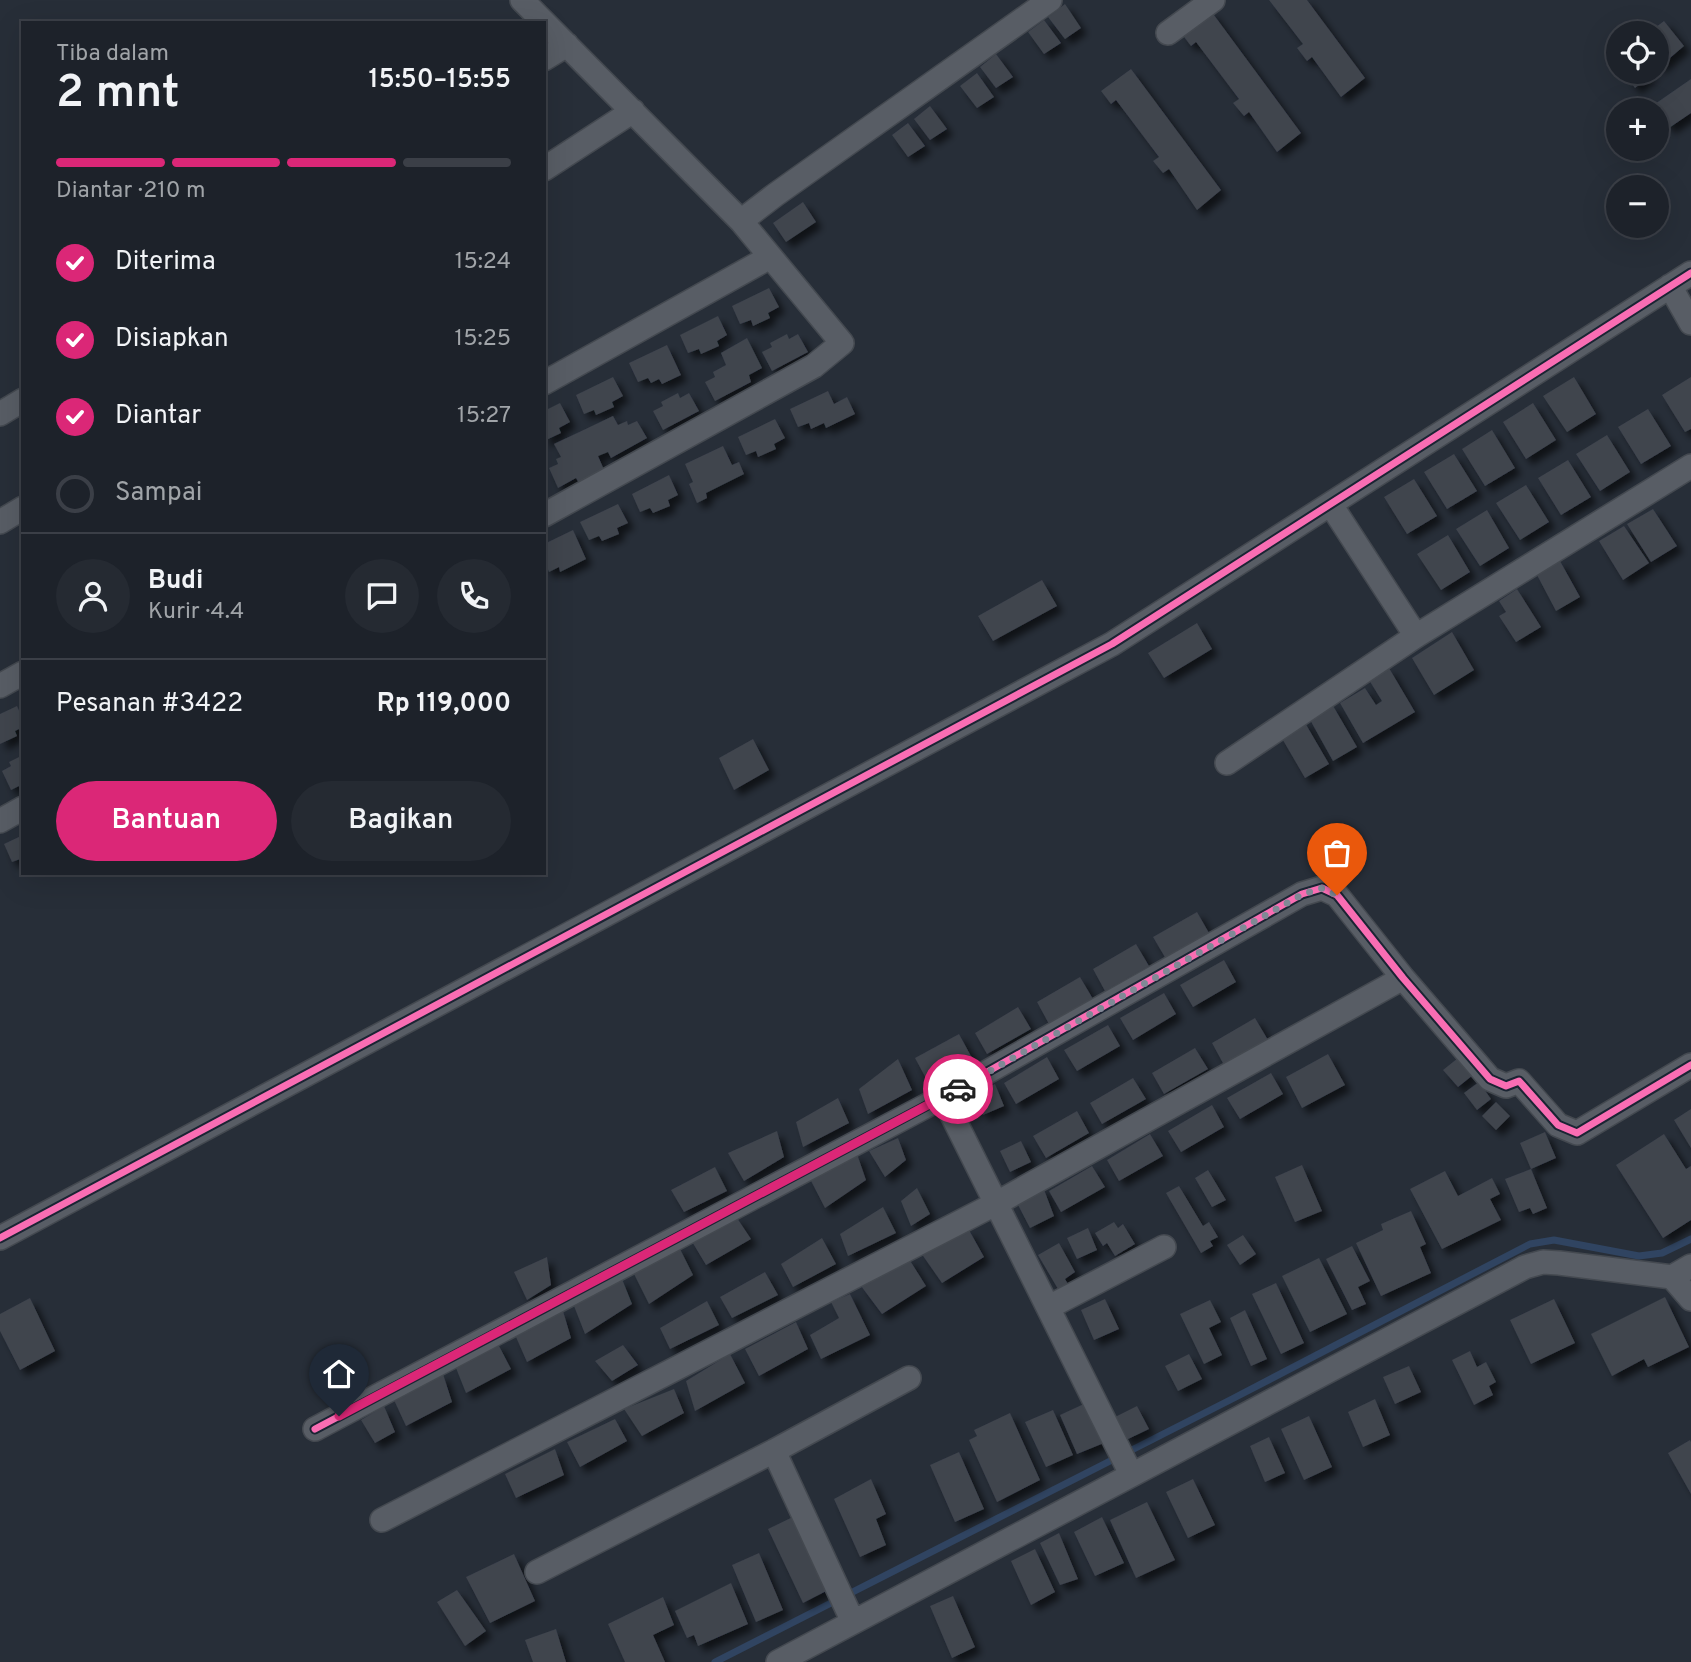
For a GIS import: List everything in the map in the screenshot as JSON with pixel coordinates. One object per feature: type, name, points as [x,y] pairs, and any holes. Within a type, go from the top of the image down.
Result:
[{"type":"street","points":[[522,0],[543,21]]},
{"type":"street","points":[[741,222],[1050,0]]},
{"type":"street","points":[[1168,33],[1213,0]]},
{"type":"street","points":[[546,25],[741,222],[842,343],[814,366],[546,514]]},
{"type":"street","points":[[546,58],[566,45]]},
{"type":"street","points":[[546,168],[633,111]]},
{"type":"street","points":[[546,382],[770,257]]},
{"type":"street","points":[[0,1238],[1112,644],[1691,273]]},
{"type":"street","points":[[1670,286],[1691,323]]},
{"type":"street","points":[[0,415],[21,401]]},
{"type":"street","points":[[1227,763],[1416,636],[1691,466]]},
{"type":"street","points":[[1331,505],[1416,636]]},
{"type":"street","points":[[0,522],[21,509]]},
{"type":"street","points":[[0,686],[21,674]]},
{"type":"street","points":[[0,821],[21,809]]},
{"type":"street","points":[[314,1429],[943,1097],[1290,901],[1322,888],[1337,895],[1403,978],[1490,1079],[1506,1086],[1519,1081],[1558,1125],[1577,1133],[1691,1065]]},
{"type":"street","points":[[382,1520],[997,1203],[1403,978]]},
{"type":"street","points":[[943,1097],[1125,1461]]},
{"type":"street","points":[[1049,1307],[1164,1247]]},
{"type":"street","points":[[778,1662],[848,1610],[1125,1461],[1525,1267],[1543,1262],[1681,1272],[1691,1299]]},
{"type":"street","points":[[537,1572],[774,1451],[909,1378]]},
{"type":"street","points":[[774,1451],[848,1610]]},
{"type":"building","points":[[1269,0],[1307,0],[1365,78],[1341,97],[1312,57],[1307,61],[1297,48],[1303,44]]},
{"type":"building","points":[[1065,4],[1081,28],[1065,39],[1048,17]]},
{"type":"building","points":[[1211,11],[1301,133],[1277,152],[1249,112],[1244,116],[1233,103],[1239,99],[1196,42],[1191,46],[1181,33]]},
{"type":"building","points":[[1044,20],[1061,43],[1044,54],[1028,32]]},
{"type":"building","points":[[1669,27],[1684,46],[1669,59]]},
{"type":"building","points":[[996,54],[1013,77],[996,88],[980,67]]},
{"type":"building","points":[[1131,69],[1221,190],[1197,210],[1169,169],[1163,173],[1153,161],[1159,157],[1116,100],[1111,104],[1101,91]]},
{"type":"building","points":[[977,73],[994,97],[977,108],[960,86]]},
{"type":"building","points":[[1691,79],[1691,113],[1669,128],[1669,98],[1664,98]]},
{"type":"building","points":[[930,106],[947,129],[930,140],[914,119]]},
{"type":"building","points":[[908,123],[925,146],[908,157],[892,135]]},
{"type":"building","points":[[803,202],[816,222],[786,242],[773,223]]},
{"type":"building","points":[[769,288],[779,307],[768,313],[770,318],[753,326],[751,320],[740,324],[732,306]]},
{"type":"building","points":[[718,316],[727,335],[717,341],[719,346],[701,354],[699,349],[688,353],[680,335]]},
{"type":"building","points":[[787,334],[789,339],[798,334],[808,352],[772,371],[762,352],[772,347],[770,343]]},
{"type":"building","points":[[747,338],[762,368],[749,375],[751,382],[715,401],[705,382],[715,377],[713,372],[726,365],[721,353]]},
{"type":"building","points":[[667,345],[681,375],[662,384],[659,379],[651,383],[648,378],[638,382],[629,363]]},
{"type":"building","points":[[613,377],[623,396],[612,402],[614,407],[596,415],[594,410],[584,414],[576,395]]},
{"type":"building","points":[[1574,377],[1596,414],[1567,432],[1543,396]]},
{"type":"building","points":[[1691,377],[1691,429],[1685,432],[1662,395]]},
{"type":"building","points":[[828,391],[834,404],[847,397],[855,414],[826,428],[824,423],[811,429],[809,423],[798,427],[790,409]]},
{"type":"building","points":[[678,393],[680,398],[689,393],[699,411],[663,430],[653,411],[663,406],[661,402]]},
{"type":"building","points":[[560,403],[570,422],[559,428],[561,433],[546,440],[546,410]]},
{"type":"building","points":[[1533,403],[1556,440],[1526,459],[1503,422]]},
{"type":"building","points":[[1648,409],[1671,446],[1641,464],[1618,427]]},
{"type":"building","points":[[613,416],[618,425],[637,421],[647,438],[611,458],[608,452],[598,456],[605,472],[580,485],[576,478],[558,488],[549,468],[558,464],[556,459],[561,457],[554,444]]},
{"type":"building","points":[[775,419],[785,438],[774,444],[776,449],[758,457],[756,451],[746,455],[738,437]]},
{"type":"building","points":[[1492,430],[1515,468],[1485,486],[1462,449]]},
{"type":"building","points":[[1607,435],[1630,472],[1600,491],[1576,454]]},
{"type":"building","points":[[723,446],[732,465],[739,462],[744,474],[706,493],[707,498],[697,503],[689,484],[693,482],[685,464]]},
{"type":"building","points":[[1454,454],[1477,491],[1447,509],[1424,472]]},
{"type":"building","points":[[1568,460],[1591,497],[1561,515],[1538,478]]},
{"type":"building","points":[[669,475],[678,495],[668,500],[670,506],[653,513],[650,508],[640,512],[632,494]]},
{"type":"building","points":[[1414,479],[1437,516],[1407,534],[1384,497]]},
{"type":"building","points":[[1526,485],[1549,522],[1520,540],[1496,503]]},
{"type":"building","points":[[618,504],[628,523],[617,528],[619,534],[602,541],[599,536],[589,540],[580,522]]},
{"type":"building","points":[[1653,509],[1677,546],[1651,562],[1627,524]]},
{"type":"building","points":[[1487,510],[1509,548],[1480,566],[1456,529]]},
{"type":"building","points":[[1624,526],[1649,563],[1623,580],[1599,541]]},
{"type":"building","points":[[573,530],[586,559],[560,572],[559,567],[549,572],[546,567],[546,543]]},
{"type":"building","points":[[1448,535],[1470,572],[1441,590],[1417,554]]},
{"type":"building","points":[[1560,561],[1580,597],[1556,611],[1537,575]]},
{"type":"building","points":[[1042,580],[1057,606],[993,641],[978,616]]},
{"type":"building","points":[[1517,589],[1541,627],[1516,642],[1499,616],[1506,612],[1499,601]]},
{"type":"building","points":[[1197,623],[1212,649],[1164,678],[1148,653]]},
{"type":"building","points":[[1452,632],[1474,670],[1434,695],[1412,658]]},
{"type":"building","points":[[1389,668],[1415,712],[1363,743],[1340,703],[1365,688],[1376,705],[1382,701],[1369,680]]},
{"type":"building","points":[[1332,704],[1357,747],[1333,761],[1309,718]]},
{"type":"building","points":[[17,706],[21,715],[21,728],[15,731],[17,736],[0,744],[0,714]]},
{"type":"building","points":[[1304,721],[1329,764],[1305,778],[1280,735]]},
{"type":"building","points":[[753,739],[769,770],[734,790],[719,758]]},
{"type":"building","points":[[21,756],[21,785],[11,790],[2,771],[11,766],[9,762]]},
{"type":"building","points":[[21,836],[21,859],[12,862],[4,844]]},
{"type":"building","points":[[1197,912],[1209,933],[1166,959],[1153,937]]},
{"type":"building","points":[[1136,944],[1149,966],[1105,991],[1093,969]]},
{"type":"building","points":[[1224,960],[1236,982],[1193,1007],[1180,985]]},
{"type":"building","points":[[1080,977],[1093,999],[1049,1024],[1037,1002]]},
{"type":"building","points":[[1164,993],[1176,1014],[1133,1040],[1120,1018]]},
{"type":"building","points":[[1018,1007],[1031,1029],[987,1054],[975,1033]]},
{"type":"building","points":[[1255,1018],[1268,1040],[1224,1065],[1212,1043]]},
{"type":"building","points":[[1108,1025],[1120,1046],[1077,1071],[1064,1050]]},
{"type":"building","points":[[959,1034],[972,1058],[928,1082],[915,1058]]},
{"type":"building","points":[[1195,1048],[1208,1069],[1164,1094],[1152,1073]]},
{"type":"building","points":[[1328,1054],[1345,1085],[1302,1108],[1286,1077]]},
{"type":"building","points":[[1047,1057],[1059,1079],[1016,1104],[1004,1083]]},
{"type":"building","points":[[1458,1058],[1473,1075],[1458,1087],[1443,1070]]},
{"type":"building","points":[[898,1059],[912,1090],[868,1114],[859,1089]]},
{"type":"building","points":[[1271,1073],[1283,1094],[1240,1119],[1227,1098]]},
{"type":"building","points":[[1133,1078],[1146,1099],[1102,1124],[1090,1103]]},
{"type":"building","points":[[1479,1082],[1491,1099],[1477,1110],[1464,1093]]},
{"type":"building","points":[[995,1084],[1004,1106],[983,1115],[973,1094]]},
{"type":"building","points":[[838,1098],[849,1123],[803,1147],[796,1122]]},
{"type":"building","points":[[1496,1102],[1510,1116],[1496,1130],[1482,1116]]},
{"type":"building","points":[[1212,1105],[1224,1127],[1181,1152],[1168,1131]]},
{"type":"building","points":[[1691,1109],[1691,1148],[1674,1120]]},
{"type":"building","points":[[1077,1111],[1089,1133],[1046,1158],[1033,1136]]},
{"type":"building","points":[[777,1131],[784,1157],[744,1181],[728,1153]]},
{"type":"building","points":[[1545,1132],[1556,1158],[1531,1169],[1520,1143]]},
{"type":"building","points":[[1150,1134],[1163,1156],[1119,1181],[1107,1160]]},
{"type":"building","points":[[1664,1134],[1686,1169],[1691,1166],[1691,1220],[1663,1238],[1616,1165]]},
{"type":"building","points":[[898,1138],[906,1160],[885,1177],[869,1151]]},
{"type":"building","points":[[1021,1141],[1031,1162],[1010,1172],[1000,1151]]},
{"type":"building","points":[[857,1154],[866,1180],[825,1208],[809,1177]]},
{"type":"building","points":[[1302,1165],[1322,1211],[1295,1222],[1275,1177]]},
{"type":"building","points":[[1092,1166],[1105,1187],[1061,1212],[1049,1191]]},
{"type":"building","points":[[715,1167],[727,1191],[684,1212],[671,1190]]},
{"type":"building","points":[[1531,1169],[1547,1208],[1533,1214],[1530,1208],[1519,1212],[1505,1179]]},
{"type":"building","points":[[1208,1170],[1226,1200],[1212,1207],[1195,1178]]},
{"type":"building","points":[[1445,1171],[1458,1196],[1492,1178],[1500,1194],[1490,1199],[1501,1220],[1442,1249],[1410,1189]]},
{"type":"building","points":[[1179,1186],[1203,1226],[1209,1222],[1218,1237],[1210,1241],[1213,1246],[1201,1253],[1166,1193]]},
{"type":"building","points":[[1043,1187],[1054,1216],[1030,1228],[1017,1203]]},
{"type":"building","points":[[917,1188],[930,1214],[911,1226],[901,1201]]},
{"type":"building","points":[[883,1207],[896,1233],[848,1256],[840,1234]]},
{"type":"building","points":[[1411,1211],[1426,1244],[1420,1247],[1431,1273],[1381,1296],[1356,1243],[1383,1230],[1381,1224]]},
{"type":"building","points":[[737,1218],[751,1239],[706,1265],[691,1240]]},
{"type":"building","points":[[1114,1222],[1118,1228],[1123,1224],[1135,1244],[1115,1256],[1107,1243],[1103,1246],[1095,1233]]},
{"type":"building","points":[[1088,1228],[1097,1250],[1077,1259],[1067,1238]]},
{"type":"building","points":[[969,1230],[984,1257],[942,1283],[921,1253]]},
{"type":"building","points":[[1243,1235],[1256,1254],[1240,1265],[1227,1245]]},
{"type":"building","points":[[822,1238],[836,1264],[793,1287],[781,1264]]},
{"type":"building","points":[[1059,1243],[1075,1272],[1065,1279],[1068,1284],[1058,1289],[1038,1255]]},
{"type":"building","points":[[1352,1246],[1370,1281],[1358,1287],[1366,1304],[1352,1310],[1326,1259]]},
{"type":"building","points":[[679,1247],[693,1275],[649,1304],[633,1272]]},
{"type":"building","points":[[547,1257],[551,1285],[527,1300],[514,1272]]},
{"type":"building","points":[[1319,1258],[1347,1314],[1310,1332],[1282,1276]]},
{"type":"building","points":[[909,1259],[926,1286],[882,1314],[861,1286]]},
{"type":"building","points":[[765,1272],[778,1295],[732,1318],[720,1297]]},
{"type":"building","points":[[622,1279],[632,1304],[585,1334],[574,1306]]},
{"type":"building","points":[[1276,1283],[1304,1343],[1281,1354],[1252,1294]]},
{"type":"building","points":[[850,1294],[870,1335],[821,1359],[810,1335],[839,1318],[831,1302]]},
{"type":"building","points":[[1665,1297],[1689,1347],[1648,1367],[1644,1359],[1612,1376],[1591,1334]]},
{"type":"building","points":[[30,1298],[55,1351],[20,1370],[0,1331],[0,1314]]},
{"type":"building","points":[[1105,1299],[1119,1329],[1094,1340],[1081,1310]]},
{"type":"building","points":[[1554,1299],[1575,1343],[1531,1364],[1510,1320]]},
{"type":"building","points":[[1210,1300],[1221,1322],[1209,1328],[1222,1355],[1204,1364],[1180,1314]]},
{"type":"building","points":[[707,1301],[719,1325],[670,1349],[660,1328]]},
{"type":"building","points":[[1245,1310],[1267,1359],[1251,1366],[1230,1318]]},
{"type":"building","points":[[563,1311],[571,1338],[527,1362],[516,1337]]},
{"type":"building","points":[[796,1322],[808,1349],[759,1376],[745,1349]]},
{"type":"building","points":[[498,1344],[511,1369],[466,1393],[456,1368]]},
{"type":"building","points":[[623,1345],[638,1365],[612,1381],[595,1361]]},
{"type":"building","points":[[1470,1351],[1477,1367],[1486,1362],[1496,1382],[1489,1386],[1493,1395],[1474,1405],[1452,1360]]},
{"type":"building","points":[[730,1354],[745,1383],[695,1411],[686,1381]]},
{"type":"building","points":[[1189,1354],[1202,1379],[1178,1391],[1165,1366]]},
{"type":"building","points":[[1409,1366],[1421,1392],[1395,1404],[1383,1377]]},
{"type":"building","points":[[443,1374],[452,1402],[406,1426],[394,1400]]},
{"type":"building","points":[[674,1389],[684,1413],[642,1436],[624,1409]]},
{"type":"building","points":[[1375,1399],[1390,1435],[1363,1447],[1348,1412]]},
{"type":"building","points":[[1086,1403],[1104,1443],[1077,1454],[1060,1415]]},
{"type":"building","points":[[384,1406],[395,1432],[375,1443],[361,1420]]},
{"type":"building","points":[[1137,1406],[1149,1429],[1126,1440],[1115,1417]]},
{"type":"building","points":[[1053,1410],[1073,1455],[1046,1467],[1025,1422]]},
{"type":"building","points":[[1010,1413],[1040,1480],[997,1502],[969,1440],[977,1436],[974,1430]]},
{"type":"building","points":[[1309,1416],[1332,1467],[1304,1480],[1281,1429]]},
{"type":"building","points":[[615,1419],[627,1441],[580,1467],[567,1442]]},
{"type":"building","points":[[1269,1437],[1285,1473],[1265,1482],[1250,1446]]},
{"type":"building","points":[[1690,1440],[1691,1442],[1691,1494],[1668,1453]]},
{"type":"building","points":[[555,1449],[564,1475],[516,1498],[505,1474]]},
{"type":"building","points":[[959,1452],[984,1509],[955,1522],[930,1465]]},
{"type":"building","points":[[871,1479],[886,1514],[876,1519],[886,1545],[860,1557],[834,1499]]},
{"type":"building","points":[[1193,1479],[1215,1525],[1188,1538],[1166,1492]]},
{"type":"building","points":[[1147,1502],[1175,1560],[1136,1578],[1110,1520]]},
{"type":"building","points":[[801,1513],[834,1587],[803,1603],[768,1529]]},
{"type":"building","points":[[1102,1517],[1124,1563],[1095,1576],[1074,1532]]},
{"type":"building","points":[[1059,1533],[1078,1579],[1060,1585],[1040,1543]]},
{"type":"building","points":[[1035,1549],[1055,1592],[1031,1605],[1011,1561]]},
{"type":"building","points":[[759,1553],[783,1610],[756,1622],[732,1565]]},
{"type":"building","points":[[514,1554],[535,1601],[490,1623],[466,1577]]},
{"type":"building","points":[[731,1583],[748,1624],[698,1646],[694,1635],[687,1638],[675,1611]]},
{"type":"building","points":[[457,1590],[486,1631],[465,1646],[437,1602]]},
{"type":"building","points":[[953,1596],[975,1647],[952,1658],[930,1606]]},
{"type":"building","points":[[663,1597],[674,1625],[653,1635],[665,1662],[625,1662],[608,1624]]},
{"type":"building","points":[[556,1629],[566,1662],[533,1662],[525,1640]]},
{"type":"waterway","points":[[715,1662],[1530,1244],[1554,1240],[1639,1256],[1662,1253],[1691,1239]]},
{"type":"cycle path","points":[[0,1238],[1112,644],[1691,273]]},
{"type":"cycle path","points":[[315,1429],[943,1097],[1302,894],[1322,888],[1337,895],[1403,978],[1490,1079],[1506,1086],[1519,1081],[1558,1125],[1577,1133],[1691,1065]]},
{"type":"way so far","points":[[958,1089],[1303,894],[1322,888],[1337,895]]},
{"type":"route","points":[[339,1416],[958,1089]]}]
